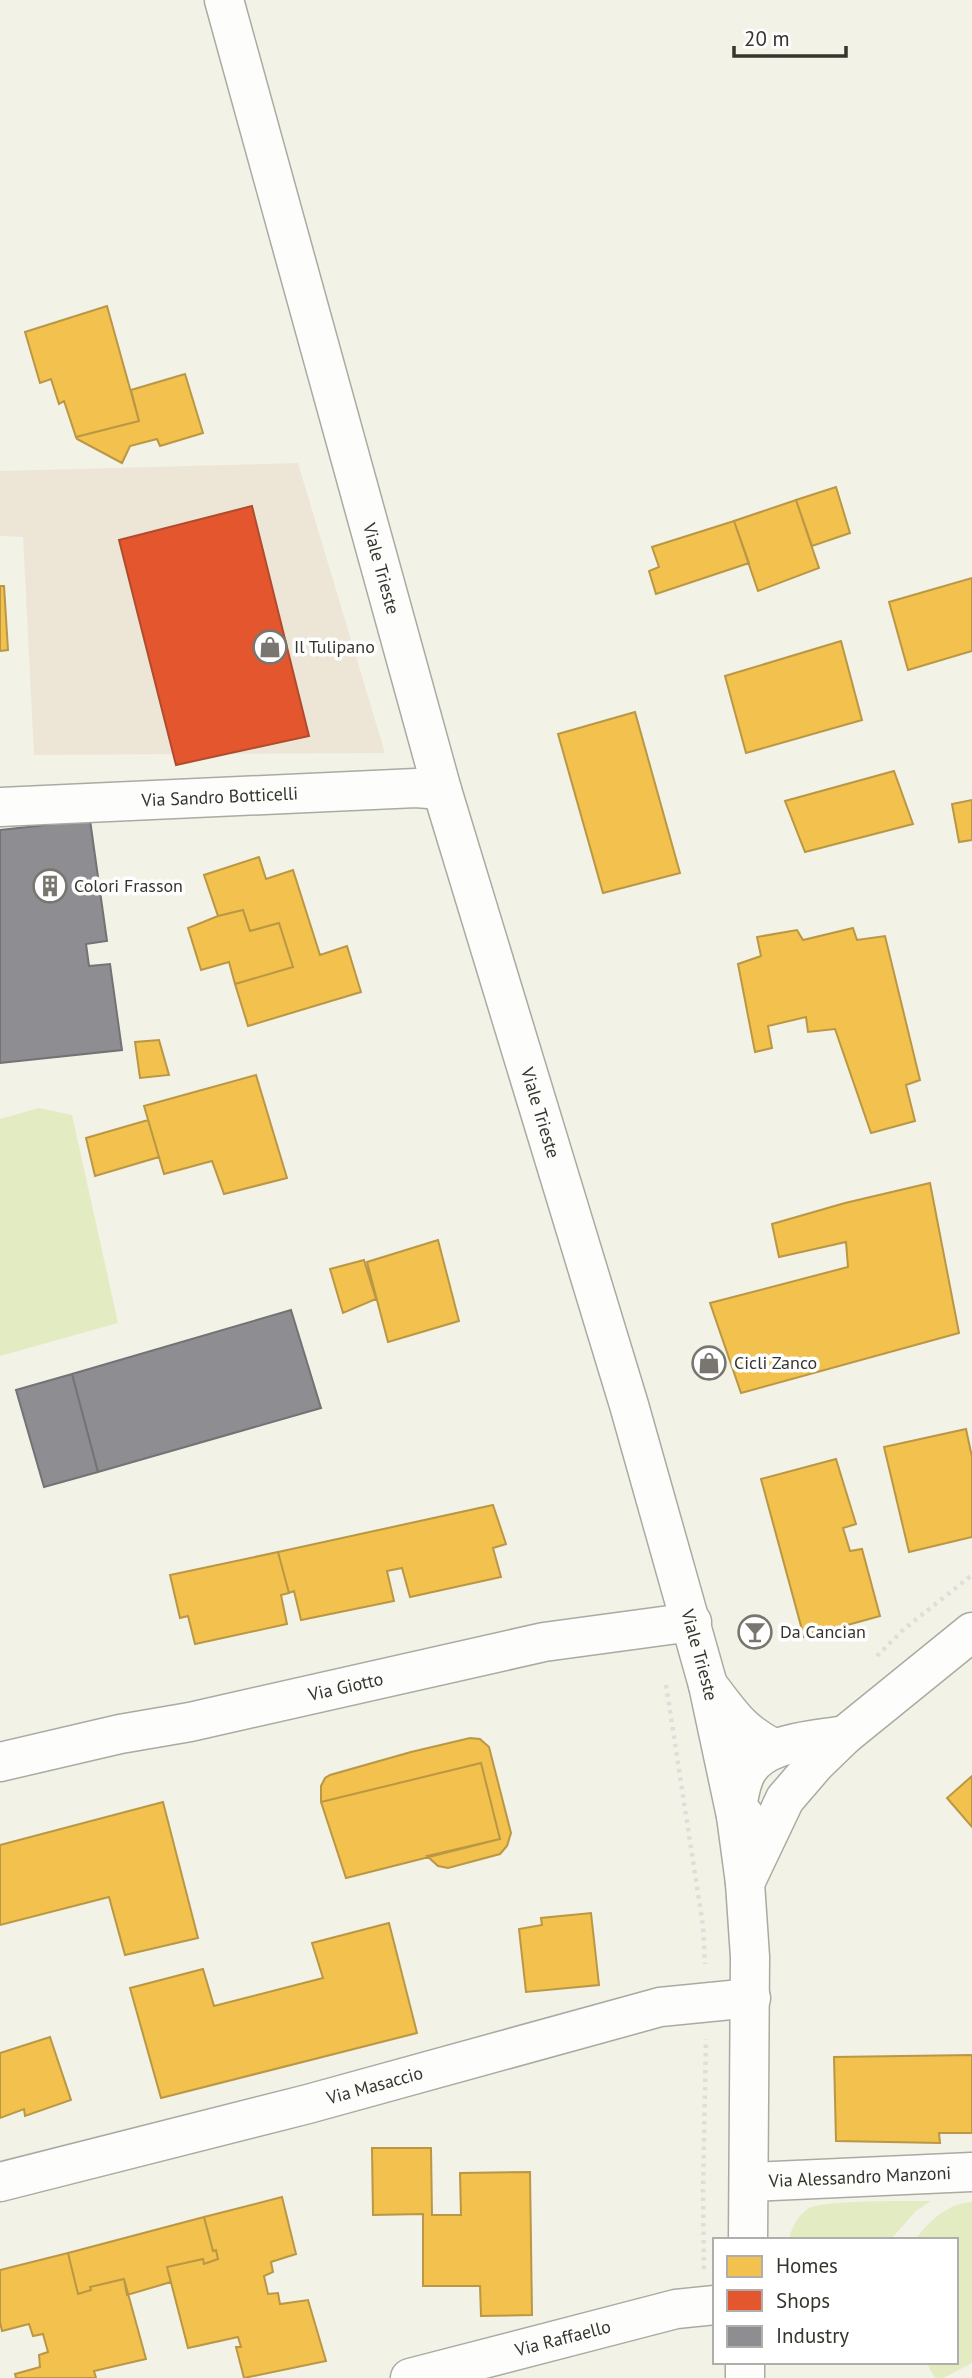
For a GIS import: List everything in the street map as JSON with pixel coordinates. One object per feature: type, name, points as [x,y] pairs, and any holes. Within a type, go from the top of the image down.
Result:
[{"type":"street","name":"Viale Trieste","points":[[224,0],[442,790],[629,1405],[708,1685],[736,1816],[745,1883],[751,1998],[748,2238]]},
{"type":"street","name":"Via Sandro Botticelli","points":[[0,807],[416,788],[442,790]]},
{"type":"street","name":"Via Giotto","points":[[0,1762],[544,1642],[692,1622]]},
{"type":"street","points":[[745,1883],[785,1799],[816,1763],[845,1735],[972,1632]]},
{"type":"street","points":[[708,1685],[751,1736],[775,1749]]},
{"type":"street","points":[[785,1799],[763,1811],[736,1816],[744,1777],[754,1763],[775,1749],[845,1735]]},
{"type":"street","name":"Via Masaccio","points":[[0,2182],[308,2104],[660,2007],[751,1998]]},
{"type":"street","name":"Via Alessandro Manzoni","points":[[750,2182],[972,2172]]},
{"type":"street","name":"Via Raffaello","points":[[410,2378],[676,2309],[713,2305]]},
{"type":"path","points":[[874,1659],[904,1629],[972,1575]]},
{"type":"path","points":[[667,1695],[708,1685]]},
{"type":"shaded area","points":[[298,463],[385,753],[34,755],[23,537],[0,536],[0,471]]},
{"type":"green space","points":[[39,1108],[72,1115],[118,1323],[0,1356],[0,1119]]},
{"type":"green space","points":[[931,2201],[916,2211],[892,2238],[790,2238],[798,2218],[809,2208],[867,2202]]},
{"type":"green space","points":[[972,2202],[972,2363],[943,2378],[935,2378],[927,2364],[958,2364],[958,2238],[917,2238],[940,2214],[963,2203]]},
{"type":"building: Homes","points":[[107,306],[139,421],[76,437],[64,401],[59,404],[51,379],[40,383],[25,332]]},
{"type":"building: Homes","points":[[185,374],[203,433],[160,446],[157,439],[130,446],[122,463],[77,439],[76,437],[139,421],[131,390]]},
{"type":"building: Homes","points":[[836,487],[850,533],[812,546],[796,500]]},
{"type":"building: Homes","points":[[796,500],[819,568],[758,591],[734,521]]},
{"type":"building: Homes","points":[[734,521],[749,563],[656,594],[649,571],[659,567],[652,547]]},
{"type":"building: Homes","points":[[972,578],[972,651],[908,670],[889,602]]},
{"type":"building: Homes","points":[[0,586],[4,586],[8,650],[0,651]]},
{"type":"building: Homes","points":[[841,641],[862,720],[746,753],[725,676]]},
{"type":"building: Homes","points":[[635,712],[680,873],[603,893],[558,734]]},
{"type":"building: Homes","points":[[894,771],[913,824],[805,852],[785,801]]},
{"type":"building: Homes","points":[[972,800],[972,840],[959,842],[952,804]]},
{"type":"building: Homes","points":[[259,857],[266,879],[293,870],[320,955],[347,946],[361,992],[248,1026],[235,984],[293,967],[279,923],[250,931],[243,910],[218,916],[204,875]]},
{"type":"building: Homes","points":[[243,910],[250,931],[279,923],[293,967],[235,984],[229,962],[201,970],[188,928]]},
{"type":"building: Homes","points":[[853,928],[857,940],[885,936],[920,1080],[906,1085],[915,1121],[871,1133],[835,1029],[808,1032],[806,1017],[768,1026],[772,1048],[755,1052],[738,964],[761,956],[757,937],[797,930],[803,940]]},
{"type":"building: Homes","points":[[159,1040],[169,1075],[140,1078],[135,1042]]},
{"type":"building: Homes","points":[[256,1075],[287,1178],[224,1194],[212,1161],[164,1174],[144,1106]]},
{"type":"building: Homes","points":[[148,1120],[159,1157],[95,1176],[86,1138]]},
{"type":"building: Homes","points":[[930,1183],[959,1333],[741,1393],[710,1303],[848,1267],[846,1242],[779,1257],[772,1224]]},
{"type":"building: Homes","points":[[438,1240],[459,1321],[388,1342],[367,1262]]},
{"type":"building: Homes","points":[[364,1260],[376,1299],[343,1313],[330,1269]]},
{"type":"building: Homes","points":[[966,1429],[972,1457],[972,1537],[909,1552],[884,1447]]},
{"type":"building: Homes","points":[[836,1459],[856,1524],[843,1528],[850,1551],[862,1549],[880,1616],[804,1637],[761,1479]]},
{"type":"building: Homes","points":[[493,1505],[506,1544],[493,1548],[501,1577],[410,1597],[402,1568],[387,1571],[394,1601],[301,1620],[294,1591],[289,1593],[278,1552]]},
{"type":"building: Homes","points":[[278,1552],[289,1593],[281,1595],[287,1624],[195,1644],[188,1616],[180,1618],[170,1575]]},
{"type":"building: Homes","points":[[470,1738],[480,1739],[489,1747],[511,1833],[507,1846],[500,1854],[448,1868],[438,1866],[427,1856],[500,1839],[481,1763],[321,1802],[321,1786],[330,1775]]},
{"type":"building: Homes","points":[[481,1763],[500,1839],[346,1878],[321,1802]]},
{"type":"building: Homes","points":[[972,1776],[972,1827],[947,1798]]},
{"type":"building: Homes","points":[[163,1802],[198,1938],[125,1955],[109,1897],[0,1925],[0,1845]]},
{"type":"building: Homes","points":[[591,1913],[599,1985],[526,1992],[519,1929],[542,1925],[541,1918]]},
{"type":"building: Homes","points":[[389,1923],[417,2033],[161,2098],[130,1988],[203,1969],[214,2006],[323,1978],[312,1943]]},
{"type":"building: Homes","points":[[50,2037],[71,2100],[25,2116],[24,2109],[0,2118],[0,2053]]},
{"type":"building: Homes","points":[[972,2055],[972,2133],[939,2133],[940,2143],[836,2141],[834,2057]]},
{"type":"building: Homes","points":[[372,2148],[431,2148],[432,2215],[461,2215],[460,2173],[530,2172],[532,2315],[481,2316],[480,2286],[423,2286],[423,2214],[373,2215]]},
{"type":"building: Homes","points":[[282,2197],[296,2254],[271,2262],[273,2272],[264,2276],[268,2294],[278,2293],[280,2304],[308,2300],[326,2361],[244,2378],[236,2347],[241,2347],[238,2337],[188,2348],[167,2267],[203,2259],[204,2264],[218,2259],[216,2250],[213,2251],[204,2217]]},
{"type":"building: Homes","points":[[204,2217],[213,2251],[216,2250],[218,2259],[204,2264],[203,2259],[167,2267],[171,2282],[127,2295],[124,2279],[90,2287],[91,2290],[78,2294],[68,2253]]},
{"type":"building: Homes","points":[[68,2253],[78,2294],[91,2290],[90,2287],[124,2279],[146,2359],[94,2371],[96,2378],[16,2378],[15,2374],[40,2367],[39,2355],[48,2352],[43,2334],[33,2336],[29,2324],[2,2331],[0,2270]]},
{"type":"building: Shops","points":[[252,506],[309,736],[176,765],[119,540]]},
{"type":"building: Industry","name":"Colori Frasson","points":[[90,820],[107,941],[86,944],[89,966],[110,964],[122,1050],[0,1063],[0,830]]},
{"type":"building: Industry","points":[[291,1310],[321,1408],[98,1472],[72,1374]]},
{"type":"building: Industry","points":[[72,1374],[98,1472],[44,1487],[16,1390]]},
{"type":"place","name":"Il Tulipano","points":[[270,647]]},
{"type":"place","name":"Colori Frasson","points":[[50,886]]},
{"type":"place","name":"Cicli Zanco","points":[[709,1363]]},
{"type":"place","name":"Da Cancian","points":[[755,1632]]}]
